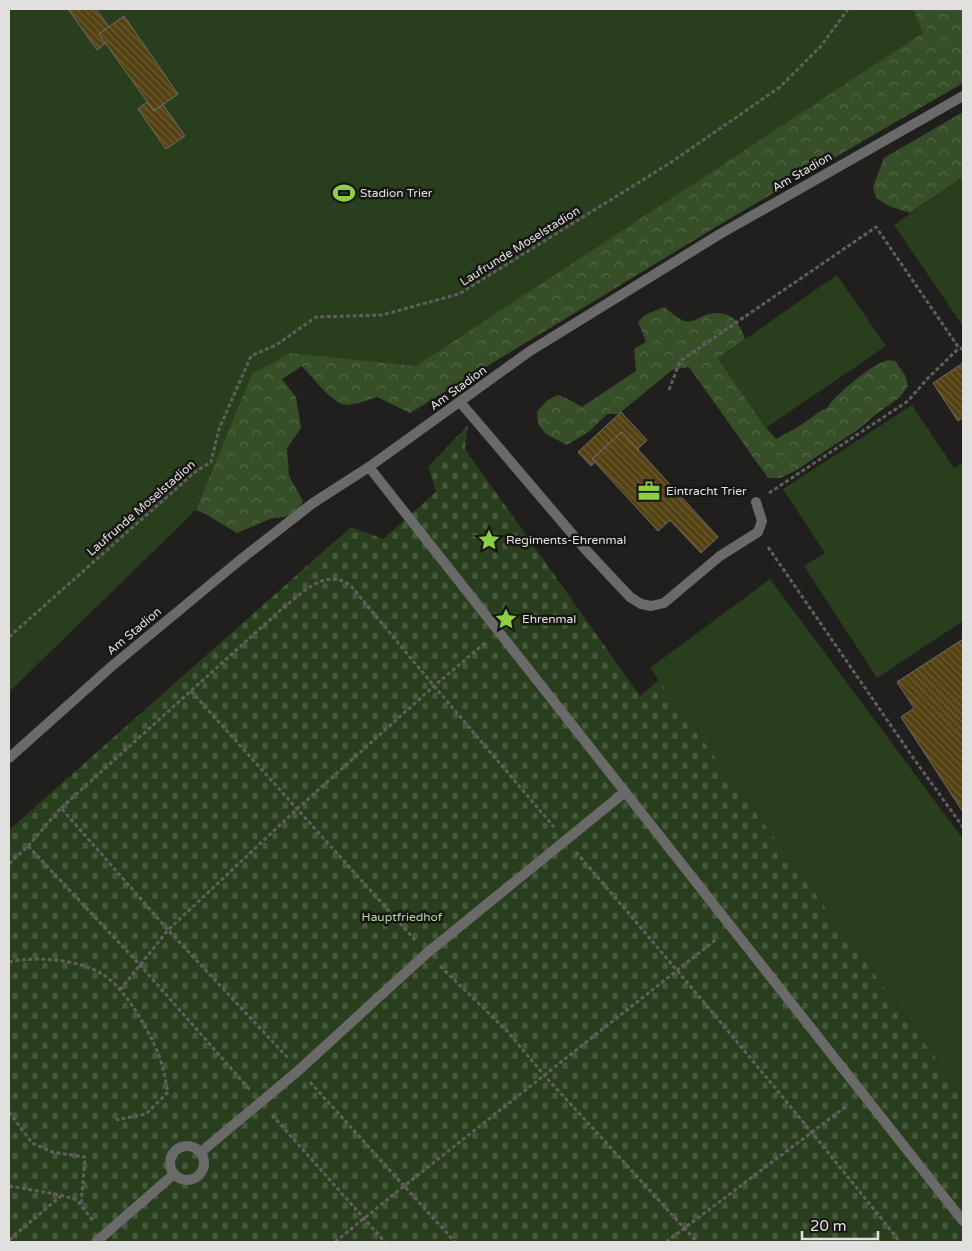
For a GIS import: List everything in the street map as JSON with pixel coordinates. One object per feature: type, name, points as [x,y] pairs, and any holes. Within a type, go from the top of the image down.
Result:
[{"type":"street","name":"Am Stadion","points":[[9,758],[112,666],[313,502],[369,467],[530,351],[720,234],[963,96]]},
{"type":"street","points":[[460,402],[585,549],[630,597],[641,604],[651,606],[664,603],[736,544],[758,532],[762,520],[756,502]]},
{"type":"street","points":[[369,467],[963,1221]]},
{"type":"street","points":[[201,1152],[299,1070],[427,953],[625,792]]},
{"type":"street","points":[[192,1146],[201,1152],[204,1157],[203,1169],[196,1178],[184,1180],[174,1174],[170,1164],[177,1150],[181,1147],[192,1146]]},
{"type":"street","points":[[96,1242],[174,1174]]},
{"type":"path","name":"Laufrunde Moselstadion","points":[[9,637],[195,472],[210,462],[219,429],[251,356],[276,345],[316,317],[382,316],[459,294],[670,163],[780,87],[821,46],[848,9]]},
{"type":"path","points":[[669,390],[680,361],[876,227],[961,348],[927,379],[908,401],[756,502]]},
{"type":"path","points":[[758,532],[963,827]]},
{"type":"path","points":[[61,808],[284,607],[317,582],[330,578],[342,579],[351,586],[434,686],[678,970],[900,1242]]},
{"type":"path","points":[[120,990],[168,930],[434,686],[498,632]]},
{"type":"path","points":[[191,691],[427,953],[507,1031],[544,1075],[697,1242]]},
{"type":"path","points":[[9,864],[41,830]]},
{"type":"path","points":[[28,846],[140,965],[386,1242]]},
{"type":"path","points":[[9,962],[52,958],[75,963],[102,974],[120,990],[142,1021],[158,1052],[168,1092],[146,1114],[116,1120]]},
{"type":"path","points":[[666,1242],[862,1094]]},
{"type":"path","points":[[9,1112],[32,1143],[52,1152],[85,1157],[81,1205]]},
{"type":"path","points":[[9,1186],[61,1195],[77,1200],[104,1235]]},
{"type":"path","points":[[335,1242],[404,1186],[455,1242]]},
{"type":"path","points":[[9,1240],[61,1195]]},
{"type":"green space","name":"Stadion Trier","points":[[9,9],[913,9],[923,33],[416,366],[290,353],[252,374],[196,510],[9,692]]},
{"type":"green space","points":[[858,9],[963,9],[963,83],[729,219],[410,413],[377,397],[355,404],[346,405],[337,402],[326,393],[302,366],[282,379],[296,397],[301,428],[287,448],[289,476],[303,501],[296,515],[270,519],[237,533],[196,510],[218,399],[206,229]]},
{"type":"green space","points":[[963,112],[963,177],[910,213],[889,206],[876,198],[873,187],[884,158]]},
{"type":"green space","points":[[963,177],[963,326],[894,225]]},
{"type":"green space","points":[[837,275],[886,346],[766,428],[718,358]]},
{"type":"green space","points":[[664,307],[684,321],[718,313],[730,316],[735,320],[745,339],[718,358],[766,428],[776,439],[827,408],[854,381],[881,362],[895,361],[905,375],[908,386],[900,397],[860,428],[795,471],[780,478],[768,478],[689,367],[672,370],[620,414],[607,414],[590,431],[567,445],[546,434],[538,424],[537,411],[548,400],[558,395],[582,407],[636,371],[634,349],[646,342],[638,322],[645,315]]},
{"type":"green space","points":[[912,405],[954,468],[963,462],[963,621],[877,678],[804,566],[825,553],[783,489]]},
{"type":"green space","name":"Hauptfriedhof","points":[[468,425],[465,449],[640,696],[659,680],[963,1095],[963,1242],[9,1242],[9,830],[351,527],[383,539],[436,492],[428,467]]},
{"type":"green space","points":[[770,579],[963,839],[963,1095],[650,668]]},
{"type":"building","points":[[68,9],[96,9],[109,27],[99,34],[106,43],[97,50]]},
{"type":"building","points":[[124,16],[178,94],[154,111],[99,34]]},
{"type":"building","points":[[147,102],[154,111],[163,105],[185,136],[166,149],[138,109]]},
{"type":"building","points":[[963,363],[963,417],[958,421],[933,383]]},
{"type":"building","points":[[621,412],[647,440],[638,449],[622,432],[592,459],[595,462],[591,466],[578,452]]},
{"type":"building","name":"Eintracht Trier","points":[[622,432],[718,537],[701,553],[670,520],[658,531],[592,459]]},
{"type":"building","points":[[963,639],[963,812],[901,717],[914,708],[897,682]]},
{"type":"place","name":"Stadion Trier","points":[[344,193]]},
{"type":"place","name":"Eintracht Trier","points":[[649,491]]},
{"type":"place","name":"Regiments-Ehrenmal","points":[[489,540]]},
{"type":"place","name":"Ehrenmal","points":[[506,619]]}]
